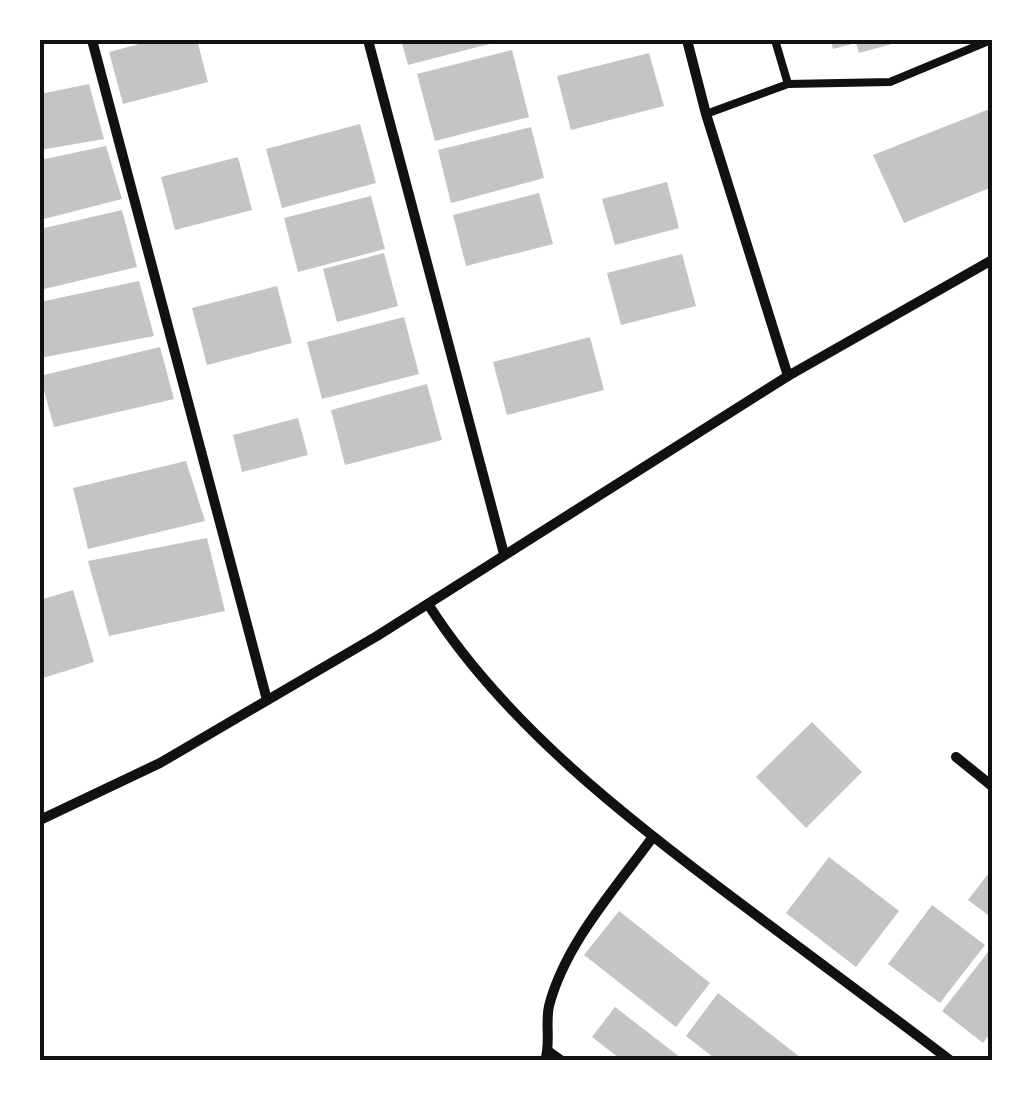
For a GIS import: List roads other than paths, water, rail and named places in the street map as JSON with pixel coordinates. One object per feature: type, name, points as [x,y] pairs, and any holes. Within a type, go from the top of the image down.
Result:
[{"type":"street","points":[[92,40],[268,700]]},
{"type":"street","points":[[368,40],[504,554]]},
{"type":"street","points":[[686,40],[788,376]]},
{"type":"street","points":[[40,820],[160,763],[377,636],[788,376],[992,260]]},
{"type":"street","points":[[428,604],[450,639],[499,694],[593,787],[652,838],[951,1061]]},
{"type":"street","points":[[956,757],[992,786]]},
{"type":"street","points":[[562,1061],[547,1056],[548,1008],[571,951],[652,838]]},
{"type":"lane","points":[[775,40],[788,84]]},
{"type":"lane","points":[[706,114],[788,84],[890,82],[990,40]]}]
